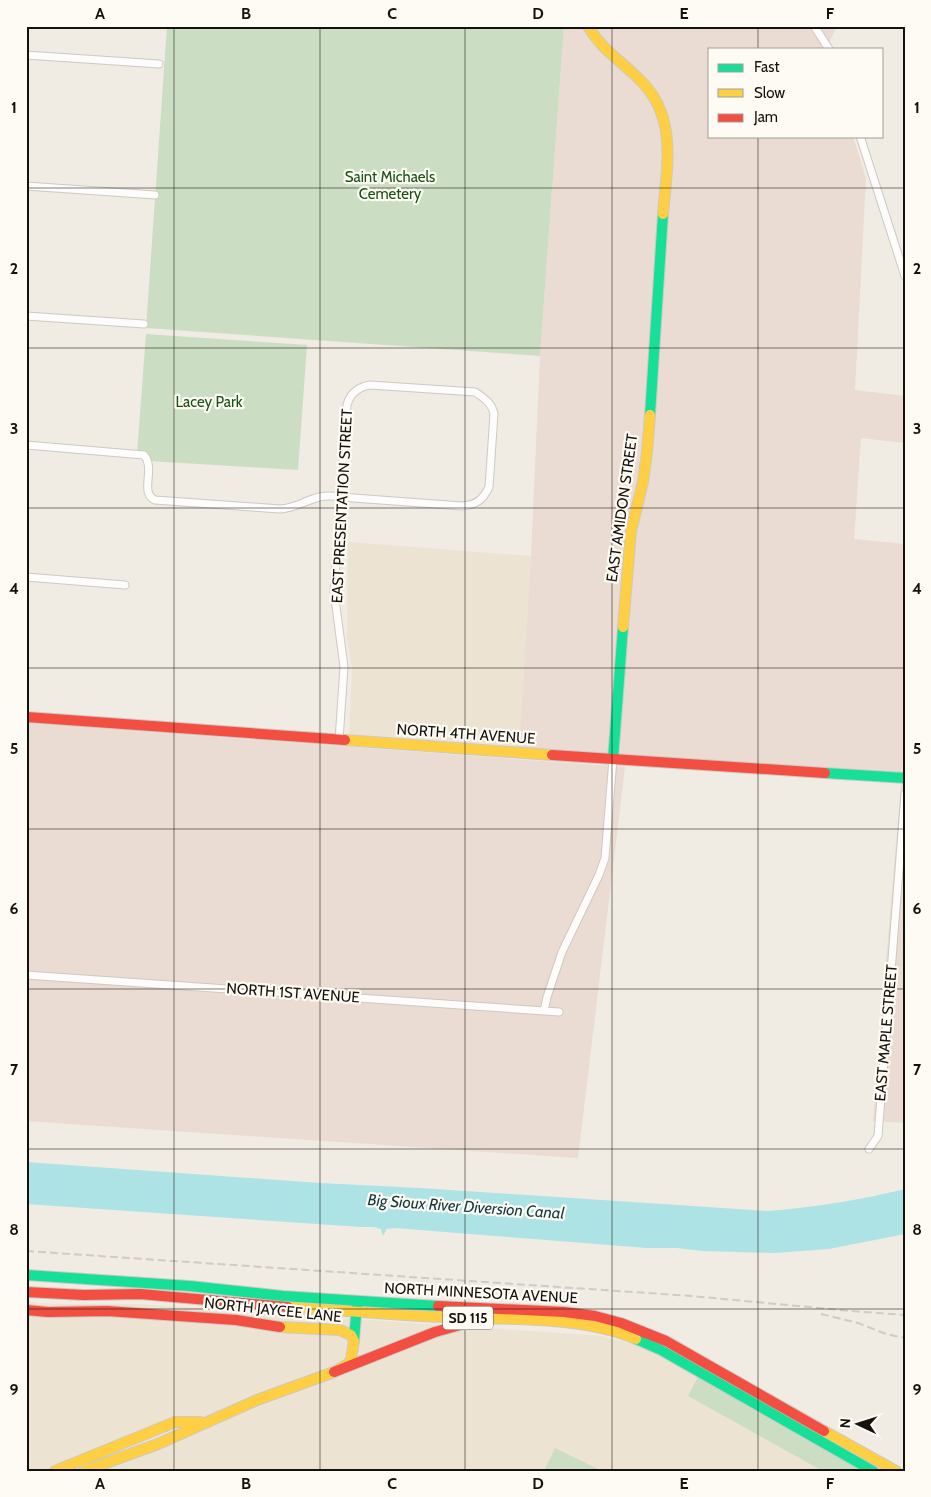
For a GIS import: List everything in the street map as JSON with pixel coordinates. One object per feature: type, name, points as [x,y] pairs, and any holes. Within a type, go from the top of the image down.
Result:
[{"type":"main road","name":"EAST AMIDON STREET","points":[[588,26],[600,45],[638,77],[654,96],[662,110],[668,144],[647,452],[643,482],[631,531],[613,759]]},
{"type":"main road","name":"NORTH 4TH AVENUE","points":[[26,717],[790,772],[905,778]]},
{"type":"main road","name":"NORTH MINNESOTA AVENUE","points":[[26,1275],[190,1286],[442,1317],[548,1321],[590,1326],[644,1342],[873,1471]]},
{"type":"main road","name":"NORTH MINNESOTA AVENUE","points":[[26,1292],[84,1295],[140,1294],[356,1306],[564,1312],[595,1316],[649,1333],[679,1348],[896,1471]]},
{"type":"main road","points":[[354,1341],[356,1306]]},
{"type":"main road","name":"NORTH JAYCEE LANE","points":[[26,1310],[48,1312],[107,1310],[236,1320],[281,1326],[340,1330],[351,1336],[354,1341],[351,1359],[348,1364],[334,1372],[257,1400],[158,1444],[84,1471]]},
{"type":"main road","points":[[334,1372],[446,1328],[472,1322],[511,1319]]},
{"type":"main road","points":[[55,1471],[175,1422],[206,1422]]},
{"type":"street","points":[[814,26],[827,48]]},
{"type":"street","points":[[26,55],[159,64]]},
{"type":"street","points":[[861,138],[905,276]]},
{"type":"street","points":[[26,186],[154,195]]},
{"type":"street","points":[[26,316],[144,324]]},
{"type":"street","name":"EAST PRESENTATION STREET","points":[[339,740],[344,667],[334,591],[340,497],[347,405],[349,398],[362,386],[370,385],[475,392],[486,398],[493,408],[489,487],[486,495],[480,500],[462,506],[340,497]]},
{"type":"street","points":[[26,445],[144,455],[149,461],[148,490],[150,497],[155,500],[280,509],[291,508],[320,497],[340,497]]},
{"type":"street","points":[[26,578],[125,585]]},
{"type":"street","name":"EAST AMIDON STREET","points":[[544,1011],[562,952],[599,875],[605,858],[613,759]]},
{"type":"street","name":"EAST MAPLE STREET","points":[[869,1149],[878,1136],[902,875],[905,794]]},
{"type":"street","name":"NORTH 1ST AVENUE","points":[[26,975],[559,1012]]},
{"type":"shaded area","points":[[564,26],[837,26],[826,48],[708,48],[708,138],[854,138],[866,178],[855,390],[905,396],[905,443],[861,438],[854,539],[905,544],[905,736],[902,774],[519,748],[531,556],[540,356]]},
{"type":"shaded area","points":[[348,542],[531,556],[519,748],[349,736],[352,669],[347,638]]},
{"type":"shaded area","points":[[26,723],[625,767],[578,1158],[26,1121]]},
{"type":"shaded area","points":[[901,782],[905,782],[905,1123],[873,1121]]},
{"type":"shaded area","points":[[26,1302],[137,1304],[602,1336],[632,1344],[658,1355],[864,1471],[26,1471]]},
{"type":"green space","name":"Saint Michaels Cemetery","points":[[167,26],[564,26],[540,356],[146,328]]},
{"type":"green space","name":"Lacey Park","points":[[146,334],[307,345],[298,470],[149,461],[137,453]]},
{"type":"green space","points":[[698,1377],[864,1471],[819,1471],[819,1469],[688,1396]]},
{"type":"green space","points":[[555,1448],[602,1471],[544,1471]]},
{"type":"water","name":"Big Sioux River Diversion Canal","points":[[26,1162],[320,1183],[766,1211],[836,1203],[905,1189],[905,1234],[829,1249],[775,1253],[647,1248],[395,1228],[386,1229],[384,1235],[381,1229],[374,1227],[26,1204]]},
{"type":"railway","points":[[26,1251],[692,1296],[905,1315]]},
{"type":"railway","points":[[821,1314],[858,1323],[886,1334],[905,1338]]},
{"type":"traffic: fast","points":[[650,415],[663,214]]},
{"type":"traffic: fast","points":[[613,759],[623,627]]},
{"type":"traffic: fast","points":[[825,773],[905,778]]},
{"type":"traffic: fast","points":[[26,1275],[190,1286],[283,1296],[438,1306]]},
{"type":"traffic: fast","points":[[354,1341],[357,1303]]},
{"type":"traffic: fast","points":[[636,1339],[661,1350],[873,1471]]},
{"type":"traffic: slow","points":[[588,26],[605,48],[639,79],[651,93],[660,109],[665,125],[667,142],[663,214]]},
{"type":"traffic: slow","points":[[623,627],[631,531],[643,482],[650,415]]},
{"type":"traffic: slow","points":[[345,740],[552,755]]},
{"type":"traffic: slow","points":[[288,1307],[424,1316],[567,1322],[615,1331],[636,1339]]},
{"type":"traffic: slow","points":[[84,1471],[158,1444],[257,1400],[334,1372],[348,1364],[351,1359],[354,1341],[351,1335],[340,1330],[280,1327]]},
{"type":"traffic: slow","points":[[55,1471],[175,1422],[200,1422]]},
{"type":"traffic: slow","points":[[824,1431],[896,1471]]},
{"type":"traffic: jam","points":[[26,717],[345,740]]},
{"type":"traffic: jam","points":[[552,755],[825,773]]},
{"type":"traffic: jam","points":[[26,1292],[84,1295],[140,1294],[288,1307]]},
{"type":"traffic: jam","points":[[438,1306],[564,1312],[595,1316],[621,1323],[666,1341],[824,1431]]},
{"type":"traffic: jam","points":[[26,1310],[48,1312],[107,1311],[236,1320],[280,1327]]},
{"type":"traffic: jam","points":[[334,1372],[435,1332],[471,1322]]}]
